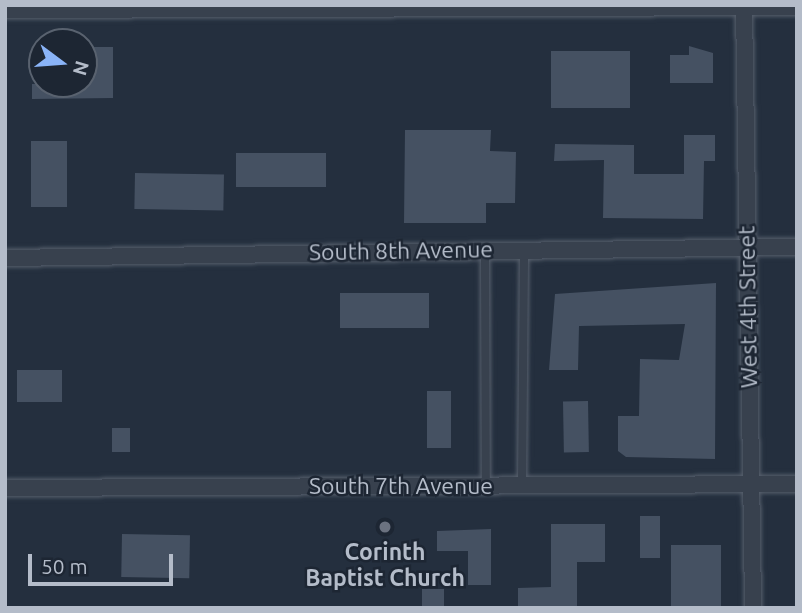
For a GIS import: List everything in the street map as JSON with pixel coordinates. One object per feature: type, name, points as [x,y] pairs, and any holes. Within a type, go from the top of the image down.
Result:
[{"type":"street","name":"West 4th Street","points":[[744,6],[752,608]]},
{"type":"street","points":[[5,10],[797,7]]},
{"type":"street","name":"South 8th Avenue","points":[[5,258],[797,247]]},
{"type":"street","name":"South 7th Avenue","points":[[5,488],[797,484]]},
{"type":"lane","points":[[522,485],[524,249]]},
{"type":"lane","points":[[485,250],[486,485]]},
{"type":"building","points":[[689,46],[713,53],[713,83],[670,83],[670,55],[689,55]]},
{"type":"building","points":[[98,47],[113,47],[113,98],[32,99],[98,98]]},
{"type":"building","points":[[551,51],[630,51],[630,108],[551,108]]},
{"type":"building","points":[[405,130],[491,130],[490,151],[516,152],[515,203],[486,203],[486,223],[404,223]]},
{"type":"building","points":[[684,135],[715,135],[715,161],[704,161],[703,219],[603,218],[604,160],[554,161],[555,144],[634,145],[634,174],[684,174]]},
{"type":"building","points":[[31,141],[67,141],[67,207],[31,207]]},
{"type":"building","points":[[236,153],[326,153],[326,187],[236,187]]},
{"type":"building","points":[[135,173],[224,175],[223,211],[134,209]]},
{"type":"building","points":[[716,283],[715,459],[626,457],[618,451],[618,416],[639,416],[640,359],[679,360],[685,324],[579,326],[578,370],[549,370],[555,294]]},
{"type":"building","points":[[340,293],[429,293],[429,328],[340,328]]},
{"type":"building","points":[[17,370],[62,370],[62,402],[17,402]]},
{"type":"building","points":[[427,391],[451,391],[451,448],[427,448]]},
{"type":"building","points":[[563,401],[588,401],[589,452],[564,452]]},
{"type":"building","points":[[112,428],[130,428],[130,452],[112,452]]},
{"type":"building","points":[[640,516],[660,516],[660,558],[640,558]]},
{"type":"building","points":[[551,524],[605,524],[605,562],[577,562],[577,607],[518,607],[518,588],[551,587]]},
{"type":"building","points":[[491,529],[491,585],[468,585],[468,551],[437,551],[437,531]]},
{"type":"building","points":[[122,534],[190,535],[189,578],[121,577]]},
{"type":"building","points":[[671,545],[721,545],[721,606],[671,606]]},
{"type":"building","points":[[422,589],[444,589],[444,606],[422,606]]},
{"type":"place","name":"Corinth Baptist Church","points":[[385,527]]}]
